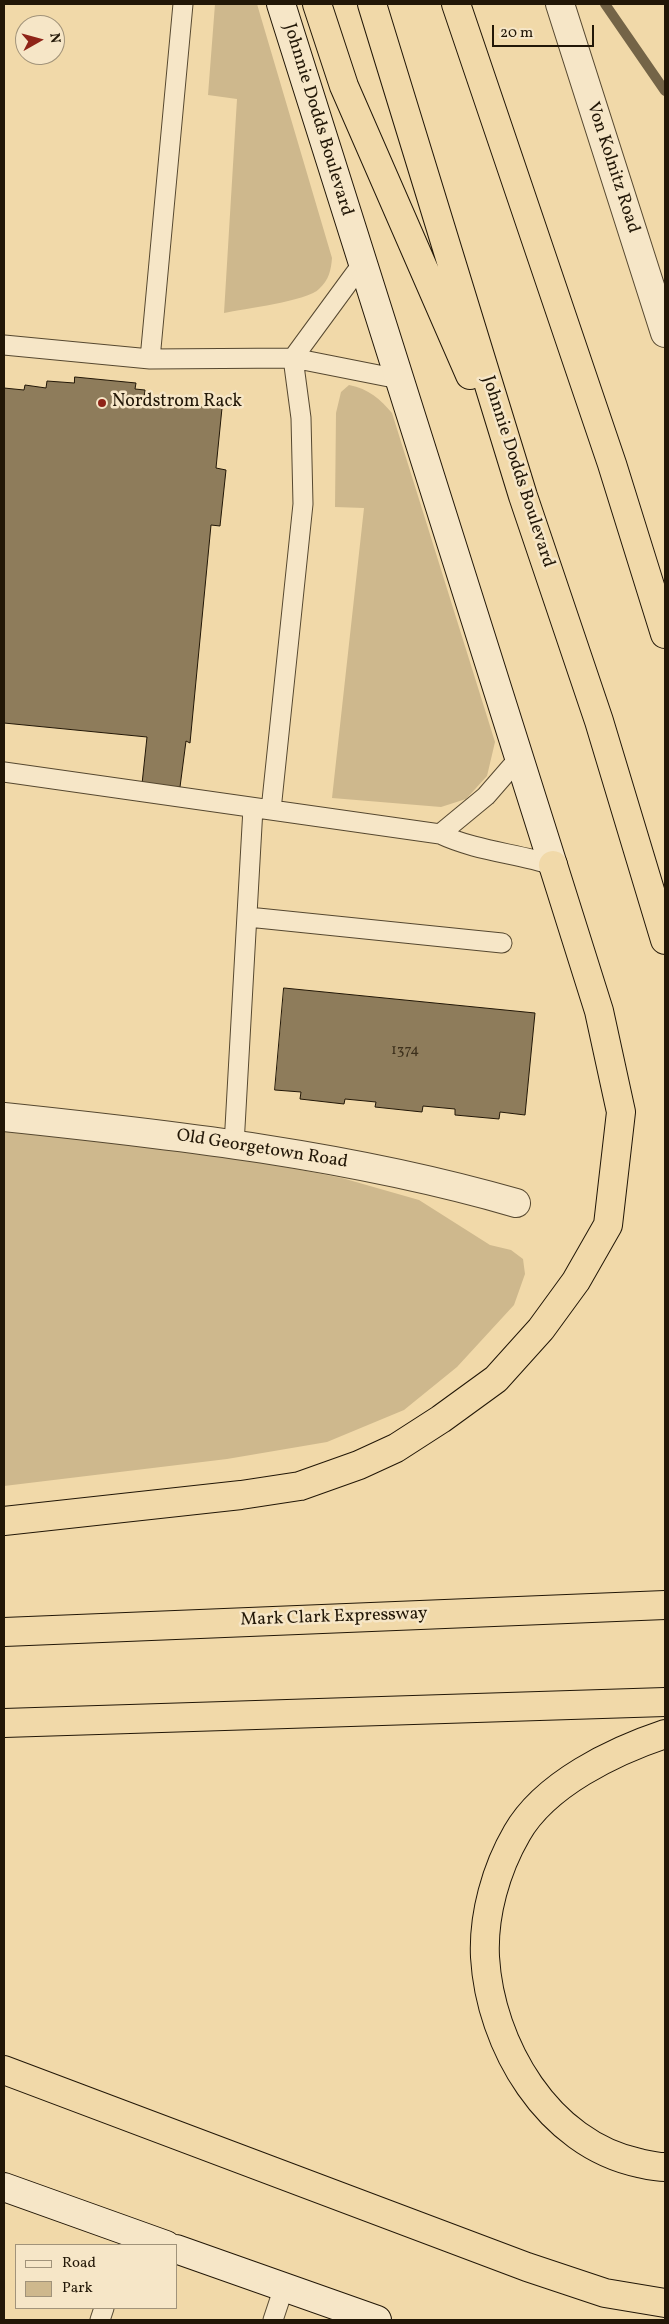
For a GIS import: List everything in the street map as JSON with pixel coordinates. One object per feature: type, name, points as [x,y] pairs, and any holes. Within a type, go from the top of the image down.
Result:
[{"type":"highway","points":[[317,4],[344,86],[523,496]]},
{"type":"highway","name":"Johnnie Dodds Boulevard","points":[[372,4],[523,496],[599,721],[665,940]]},
{"type":"highway","points":[[456,4],[612,464],[665,634]]},
{"type":"highway","points":[[612,464],[665,568]]},
{"type":"highway","points":[[4,1521],[242,1495],[300,1486],[359,1465],[411,1438],[488,1384],[541,1329],[576,1281],[608,1225],[621,1112],[599,1011],[553,865]]},
{"type":"highway","name":"Mark Clark Expressway","points":[[4,1632],[665,1605]]},
{"type":"highway","points":[[4,1723],[665,1702]]},
{"type":"highway","points":[[665,1734],[618,1753],[588,1769],[547,1798],[527,1820],[518,1832],[496,1882],[490,1907],[485,1955],[494,2006],[505,2042],[518,2068],[546,2106],[563,2125],[602,2152],[629,2161],[665,2167]]},
{"type":"highway","points":[[4,2070],[527,2267],[605,2294],[665,2303]]},
{"type":"street","name":"Johnnie Dodds Boulevard","points":[[280,4],[553,865]]},
{"type":"street","name":"Von Kolnitz Road","points":[[560,4],[665,333]]},
{"type":"street","name":"Old Georgetown Road","points":[[4,1117],[127,1130],[330,1159],[467,1189],[516,1203]]},
{"type":"street","points":[[4,2187],[126,2238],[160,2244]]},
{"type":"street","points":[[178,2250],[377,2320]]},
{"type":"lane","points":[[150,359],[183,4]]},
{"type":"lane","points":[[234,1145],[248,917],[303,504],[301,418],[293,358],[362,264]]},
{"type":"lane","points":[[4,345],[150,359],[293,358],[399,379]]},
{"type":"lane","points":[[440,834],[486,796],[519,758]]},
{"type":"lane","points":[[4,772],[440,834],[463,845],[513,854],[553,865]]},
{"type":"lane","points":[[248,917],[502,943]]},
{"type":"lane","points":[[273,2320],[284,2287]]},
{"type":"green space","points":[[215,4],[257,4],[332,258],[327,278],[322,286],[313,293],[289,301],[224,313],[237,99],[208,95]]},
{"type":"green space","points":[[349,385],[374,395],[392,413],[495,742],[487,776],[466,799],[441,807],[332,798],[364,508],[335,507],[336,413],[341,392]]},
{"type":"green space","points":[[4,1131],[234,1157],[342,1178],[419,1200],[490,1245],[511,1250],[523,1259],[525,1274],[514,1305],[457,1367],[404,1410],[327,1442],[227,1459],[4,1486]]},
{"type":"building","points":[[75,377],[136,383],[135,389],[145,390],[144,398],[155,398],[155,404],[222,408],[216,468],[226,470],[220,526],[211,525],[190,743],[186,741],[180,787],[142,784],[147,737],[4,723],[4,388],[24,390],[25,385],[46,388],[47,381],[74,383]]},
{"type":"building","points":[[284,988],[535,1013],[525,1115],[500,1112],[499,1119],[455,1115],[455,1109],[423,1106],[422,1112],[375,1107],[376,1102],[345,1099],[344,1104],[300,1099],[301,1092],[275,1090]]},
{"type":"waterway","points":[[605,4],[665,91]]},
{"type":"place","name":"Nordstrom Rack","points":[[102,403]]}]
